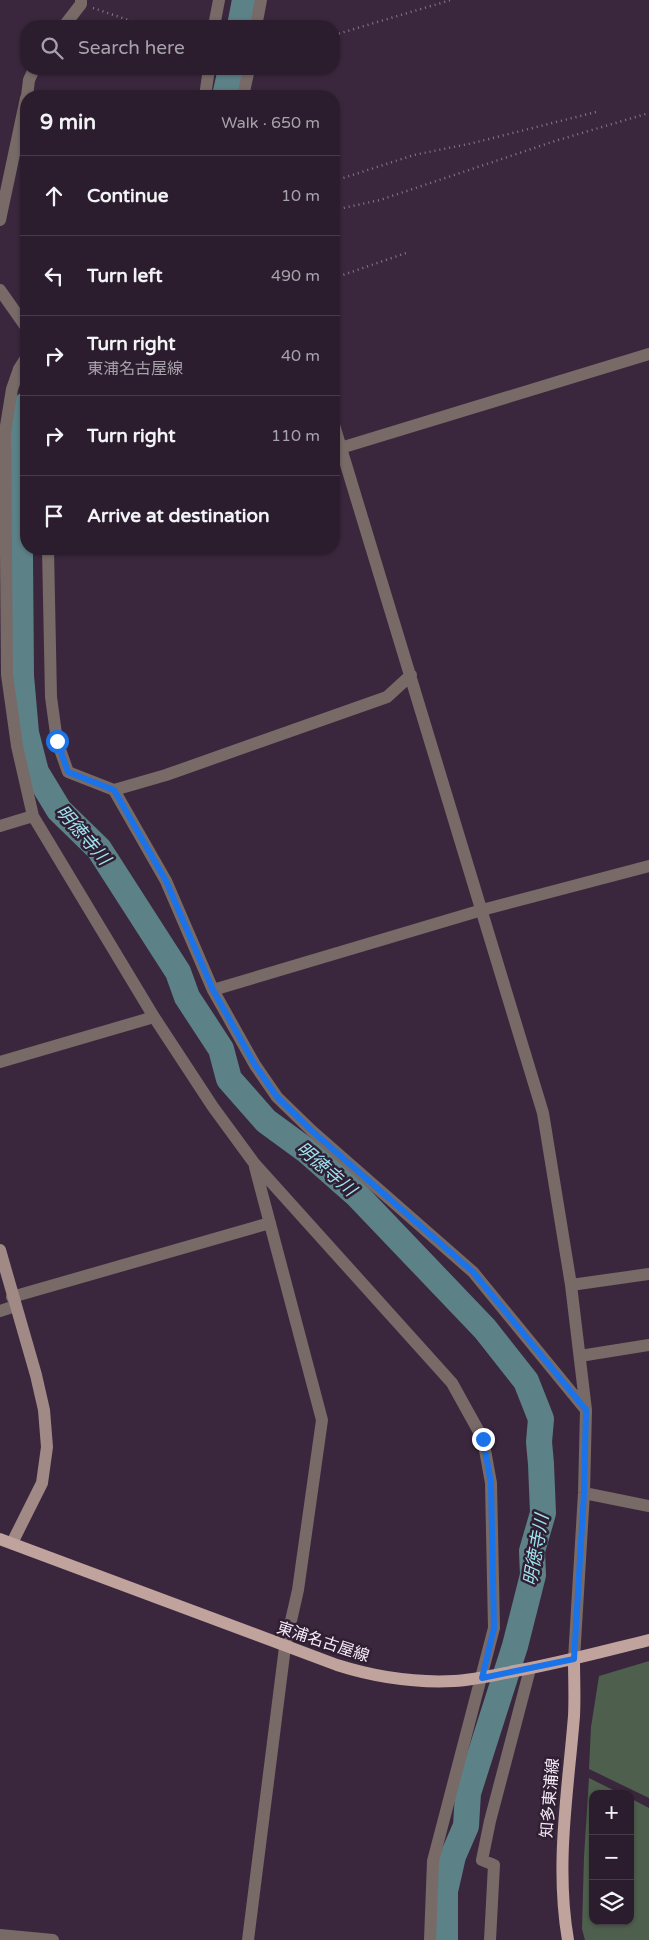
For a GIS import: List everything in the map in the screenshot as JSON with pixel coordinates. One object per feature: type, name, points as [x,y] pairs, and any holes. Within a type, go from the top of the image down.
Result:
[{"type":"main road","name":"東浦名古屋線","points":[[6,1541],[337,1666],[365,1674],[396,1679],[454,1681],[484,1677],[530,1669],[649,1640]]},
{"type":"main road","name":"知多東浦線","points":[[568,1940],[562,1875],[563,1827],[574,1714],[574,1659]]},
{"type":"street","points":[[215,20],[219,0]]},
{"type":"street","points":[[257,20],[261,0]]},
{"type":"street","points":[[68,20],[81,2]]},
{"type":"street","points":[[27,90],[31,75]]},
{"type":"street","points":[[206,90],[208,75]]},
{"type":"street","points":[[244,90],[247,75]]},
{"type":"street","points":[[0,220],[20,125]]},
{"type":"street","points":[[0,290],[20,318]]},
{"type":"street","points":[[340,447],[649,354]]},
{"type":"street","points":[[20,369],[12,389],[5,432],[3,551],[6,675],[16,738],[33,816],[154,1017],[213,1107],[254,1163],[452,1383],[483,1439],[491,1483],[494,1628],[484,1677],[433,1861],[430,1940]]},
{"type":"street","points":[[340,457],[411,675],[544,1113],[571,1285],[586,1410],[584,1493],[574,1659]]},
{"type":"street","points":[[48,555],[51,697],[57,741],[68,772],[114,790],[166,775],[387,697],[411,675]]},
{"type":"street","points":[[114,790],[166,881],[213,990],[255,1065],[277,1097],[312,1131],[473,1272],[586,1410]]},
{"type":"street","points":[[0,826],[33,816]]},
{"type":"street","points":[[213,990],[482,910],[649,866]]},
{"type":"street","points":[[0,1062],[154,1017]]},
{"type":"street","points":[[248,1940],[285,1647],[298,1590],[322,1420],[254,1163]]},
{"type":"street","points":[[0,1311],[14,1302],[270,1223]]},
{"type":"street","points":[[0,1250],[40,1393],[44,1410],[47,1447],[42,1483],[6,1541]]},
{"type":"street","points":[[571,1285],[649,1274]]},
{"type":"street","points":[[580,1356],[649,1345]]},
{"type":"street","points":[[584,1493],[649,1506]]},
{"type":"street","points":[[490,1940],[494,1865],[482,1860],[490,1821],[530,1669]]},
{"type":"street","points":[[0,1935],[53,1940]]},
{"type":"path","points":[[340,33],[451,0]]},
{"type":"path","points":[[81,2],[130,20]]},
{"type":"path","points":[[340,179],[414,155],[473,143],[596,112]]},
{"type":"path","points":[[340,209],[380,200],[555,141],[649,113]]},
{"type":"path","points":[[340,276],[409,252]]},
{"type":"green space","points":[[649,1661],[649,1798],[589,1769],[591,1727],[599,1676]]},
{"type":"green space","points":[[589,1778],[613,1790],[589,1790],[589,1925],[634,1925],[634,1800],[649,1808],[649,1940],[585,1940],[582,1929]]},
{"type":"waterway","name":"明徳寺川","points":[[241,20],[245,0]]},
{"type":"waterway","name":"明徳寺川","points":[[226,90],[230,75]]},
{"type":"waterway","name":"明徳寺川","points":[[20,433],[21,676],[26,733],[36,772],[59,810],[99,849],[178,972],[187,997],[221,1049],[229,1079],[266,1121],[307,1151],[357,1195],[485,1329],[526,1381],[541,1419],[539,1442],[543,1513],[532,1551],[533,1575],[515,1646],[468,1793],[466,1826],[453,1856],[445,1891],[445,1940]]},
{"type":"route","points":[[57,741],[68,772],[114,790],[166,881],[213,990],[255,1065],[277,1097],[312,1131],[473,1272],[586,1410],[584,1493],[574,1659],[482,1678],[494,1628],[491,1483],[483,1439]]}]
